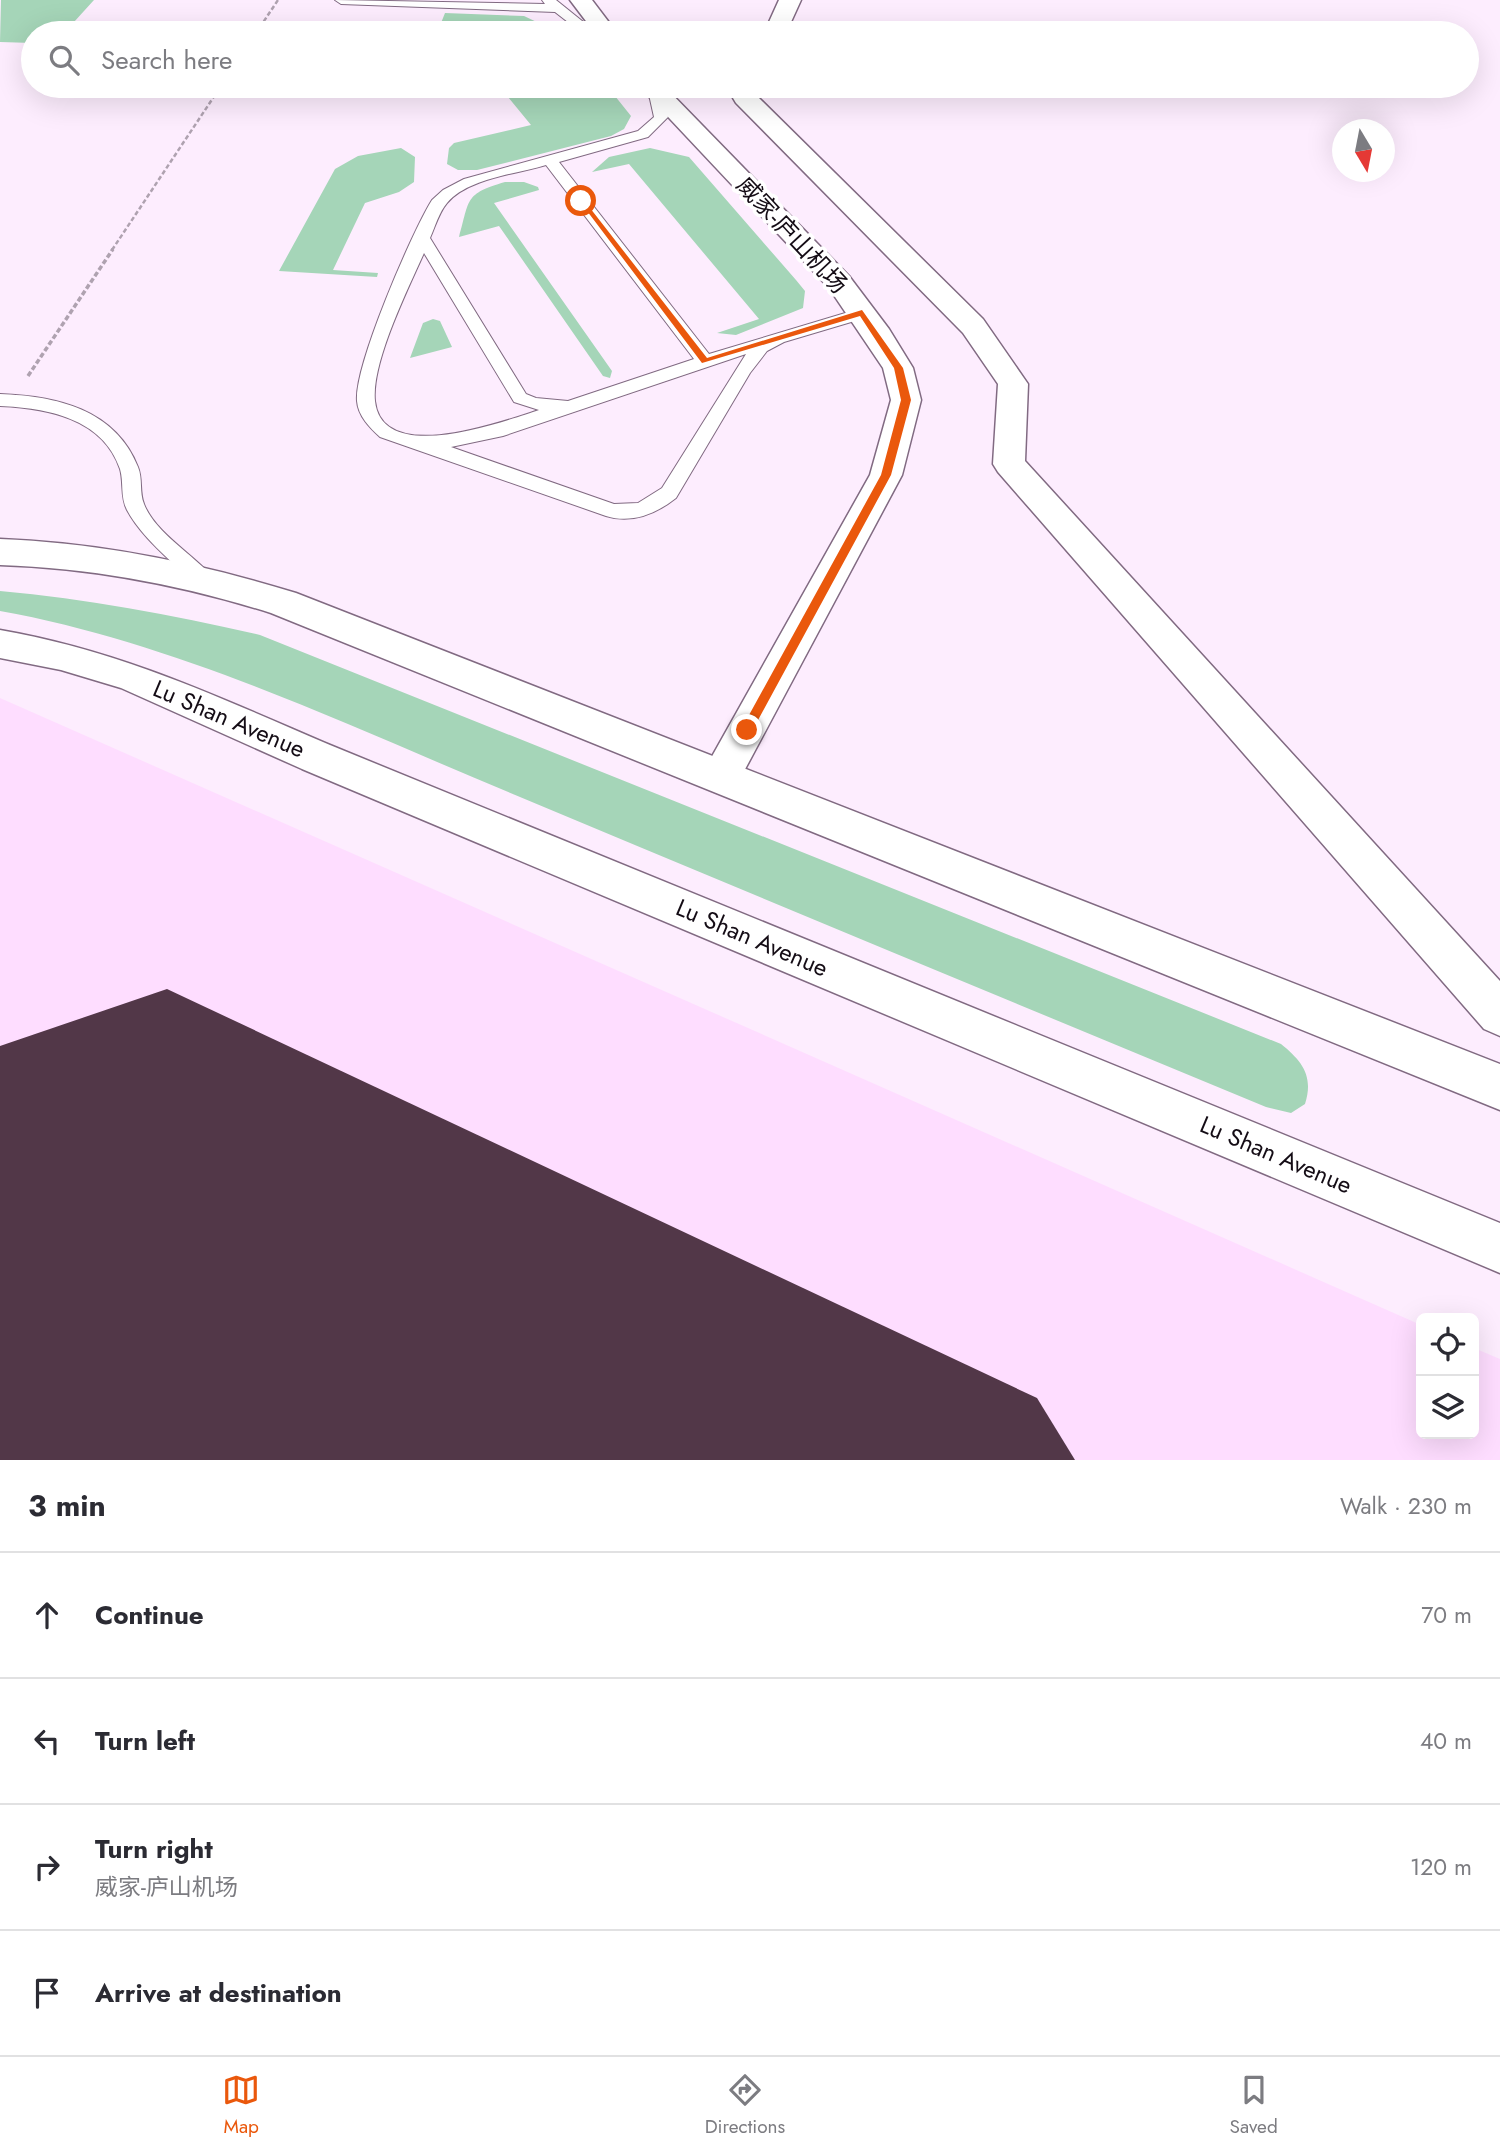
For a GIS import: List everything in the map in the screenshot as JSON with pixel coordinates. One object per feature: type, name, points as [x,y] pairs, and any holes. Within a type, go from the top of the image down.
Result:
[{"type":"main road","points":[[581,0],[597,21]]},
{"type":"main road","points":[[780,21],[790,0]]},
{"type":"main road","name":"威家-庐山机场","points":[[663,98],[839,282],[898,368],[906,400],[886,475],[721,776]]},
{"type":"main road","points":[[746,98],[973,326],[1013,384],[1009,464],[1500,1014]]},
{"type":"main road","points":[[0,552],[113,561],[199,576],[283,603],[1500,1087]]},
{"type":"main road","name":"Lu Shan Avenue","points":[[0,644],[61,655],[132,677],[316,757],[1500,1248]]},
{"type":"lane","points":[[341,0],[552,4],[574,21]]},
{"type":"lane","points":[[656,98],[662,117],[652,128],[625,140],[469,182],[447,193],[438,203],[369,369],[365,387],[366,401],[377,424],[387,432],[613,511],[637,512],[658,502],[669,493],[751,357],[778,338]]},
{"type":"lane","points":[[550,160],[705,361]]},
{"type":"lane","points":[[423,239],[520,398],[534,404],[578,403]]},
{"type":"lane","points":[[421,443],[470,438],[862,313]]},
{"type":"lane","points":[[6,400],[43,402],[81,414],[114,437],[130,469],[135,508],[199,576]]},
{"type":"path","points":[[264,21],[278,0]]},
{"type":"path","points":[[6,400],[213,98]]},
{"type":"shaded area","points":[[0,698],[1416,1323],[1416,1439],[1479,1439],[1479,1350],[1500,1359],[1500,1460],[0,1460]]},
{"type":"green space","points":[[1,0],[94,0],[75,21],[21,21],[21,43],[0,42]]},
{"type":"green space","points":[[445,13],[524,16],[535,21],[442,21]]},
{"type":"green space","points":[[509,98],[617,98],[631,116],[624,129],[611,136],[477,170],[458,170],[447,164],[449,148],[454,143],[531,125]]},
{"type":"green space","points":[[401,148],[415,157],[414,182],[399,192],[365,203],[333,270],[378,273],[377,277],[279,271],[335,169],[358,156]]},
{"type":"green space","points":[[650,148],[689,157],[805,291],[803,308],[736,335],[717,333],[759,319],[629,164],[592,172],[609,157]]},
{"type":"green space","points":[[505,182],[524,182],[538,187],[539,190],[494,203],[612,371],[610,378],[603,376],[499,226],[459,237],[468,206],[475,195]]},
{"type":"green space","points":[[433,319],[440,321],[452,347],[410,358],[423,323]]},
{"type":"green space","points":[[0,591],[131,608],[260,635],[1281,1044],[1300,1063],[1307,1077],[1305,1104],[1291,1113],[1266,1107],[264,690],[133,644],[67,625],[0,611]]},
{"type":"building","points":[[167,989],[1037,1398],[1075,1460],[0,1460],[0,1046]]},
{"type":"route","points":[[581,201],[705,361],[862,313],[898,368],[906,400],[886,475],[747,730]]}]
